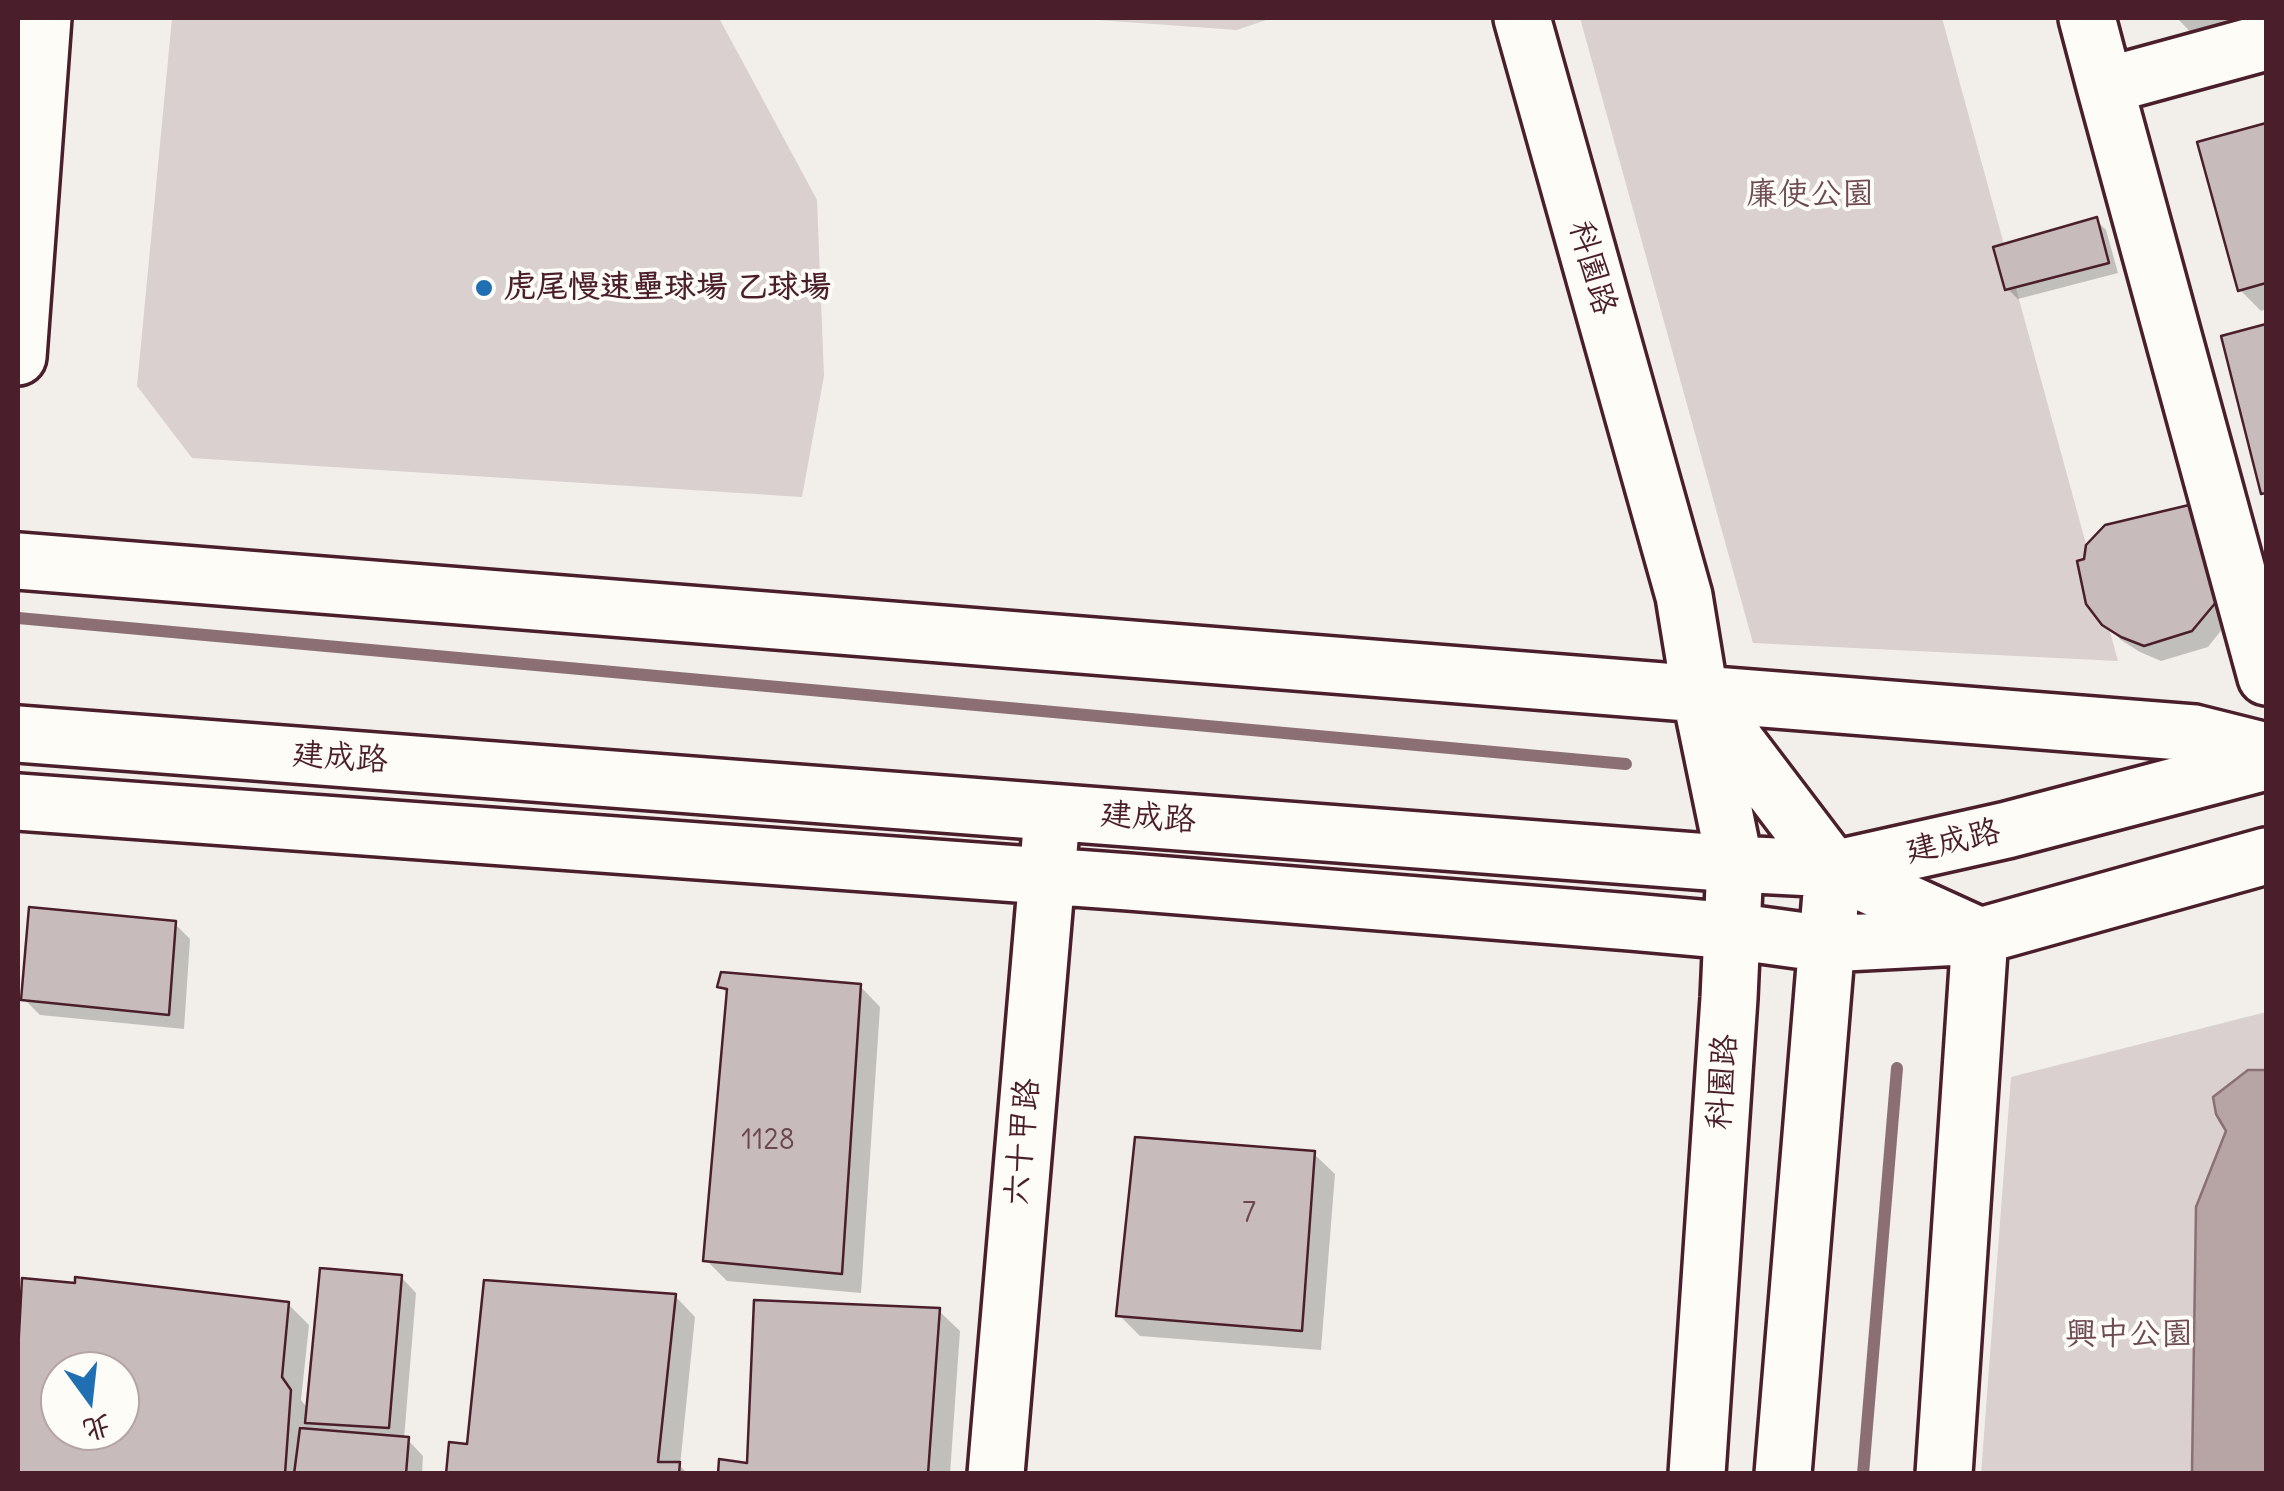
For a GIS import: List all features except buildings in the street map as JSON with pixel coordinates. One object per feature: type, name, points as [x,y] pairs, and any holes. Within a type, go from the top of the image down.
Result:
[{"type":"street","points":[[18,358],[43,18]]},
{"type":"street","name":"科園路","points":[[1522,18],[1684,596],[1735,864],[1697,1474]]},
{"type":"street","points":[[2087,18],[2250,550],[2266,677]]},
{"type":"street","points":[[2105,86],[2266,42]]},
{"type":"street","points":[[18,560],[2194,732],[2266,751]]},
{"type":"street","name":"科園路","points":[[1700,694],[1833,869],[1980,936]]},
{"type":"street","name":"建成路","points":[[18,734],[1833,869],[2007,830],[2266,762]]},
{"type":"street","name":"建成路","points":[[18,802],[1045,876],[1732,932],[1826,944],[1980,936],[2266,856]]},
{"type":"street","name":"六十甲路","points":[[996,1474],[1053,812]]},
{"type":"street","points":[[1783,1474],[1833,869]]},
{"type":"street","points":[[1944,1474],[1980,936]]},
{"type":"green space","name":"虎尾慢速壘球場 乙球場","points":[[172,18],[719,18],[817,200],[824,376],[802,497],[192,458],[137,386]]},
{"type":"green space","points":[[1070,18],[1272,18],[1237,30]]},
{"type":"green space","name":"廉使公園","points":[[1580,18],[1942,18],[2118,661],[1753,643]]},
{"type":"green space","name":"興中公園","points":[[2266,1012],[2266,1473],[1981,1474],[2011,1077]]},
{"type":"shaded area","points":[[2248,1070],[2266,1070],[2266,1473],[2192,1473],[2196,1207],[2226,1131],[2216,1114],[2213,1097]]},
{"type":"waterway","points":[[18,618],[1626,764]]},
{"type":"waterway","points":[[1863,1474],[1897,1068]]},
{"type":"place","name":"虎尾慢速壘球場 乙球場","points":[[484,288]]}]
